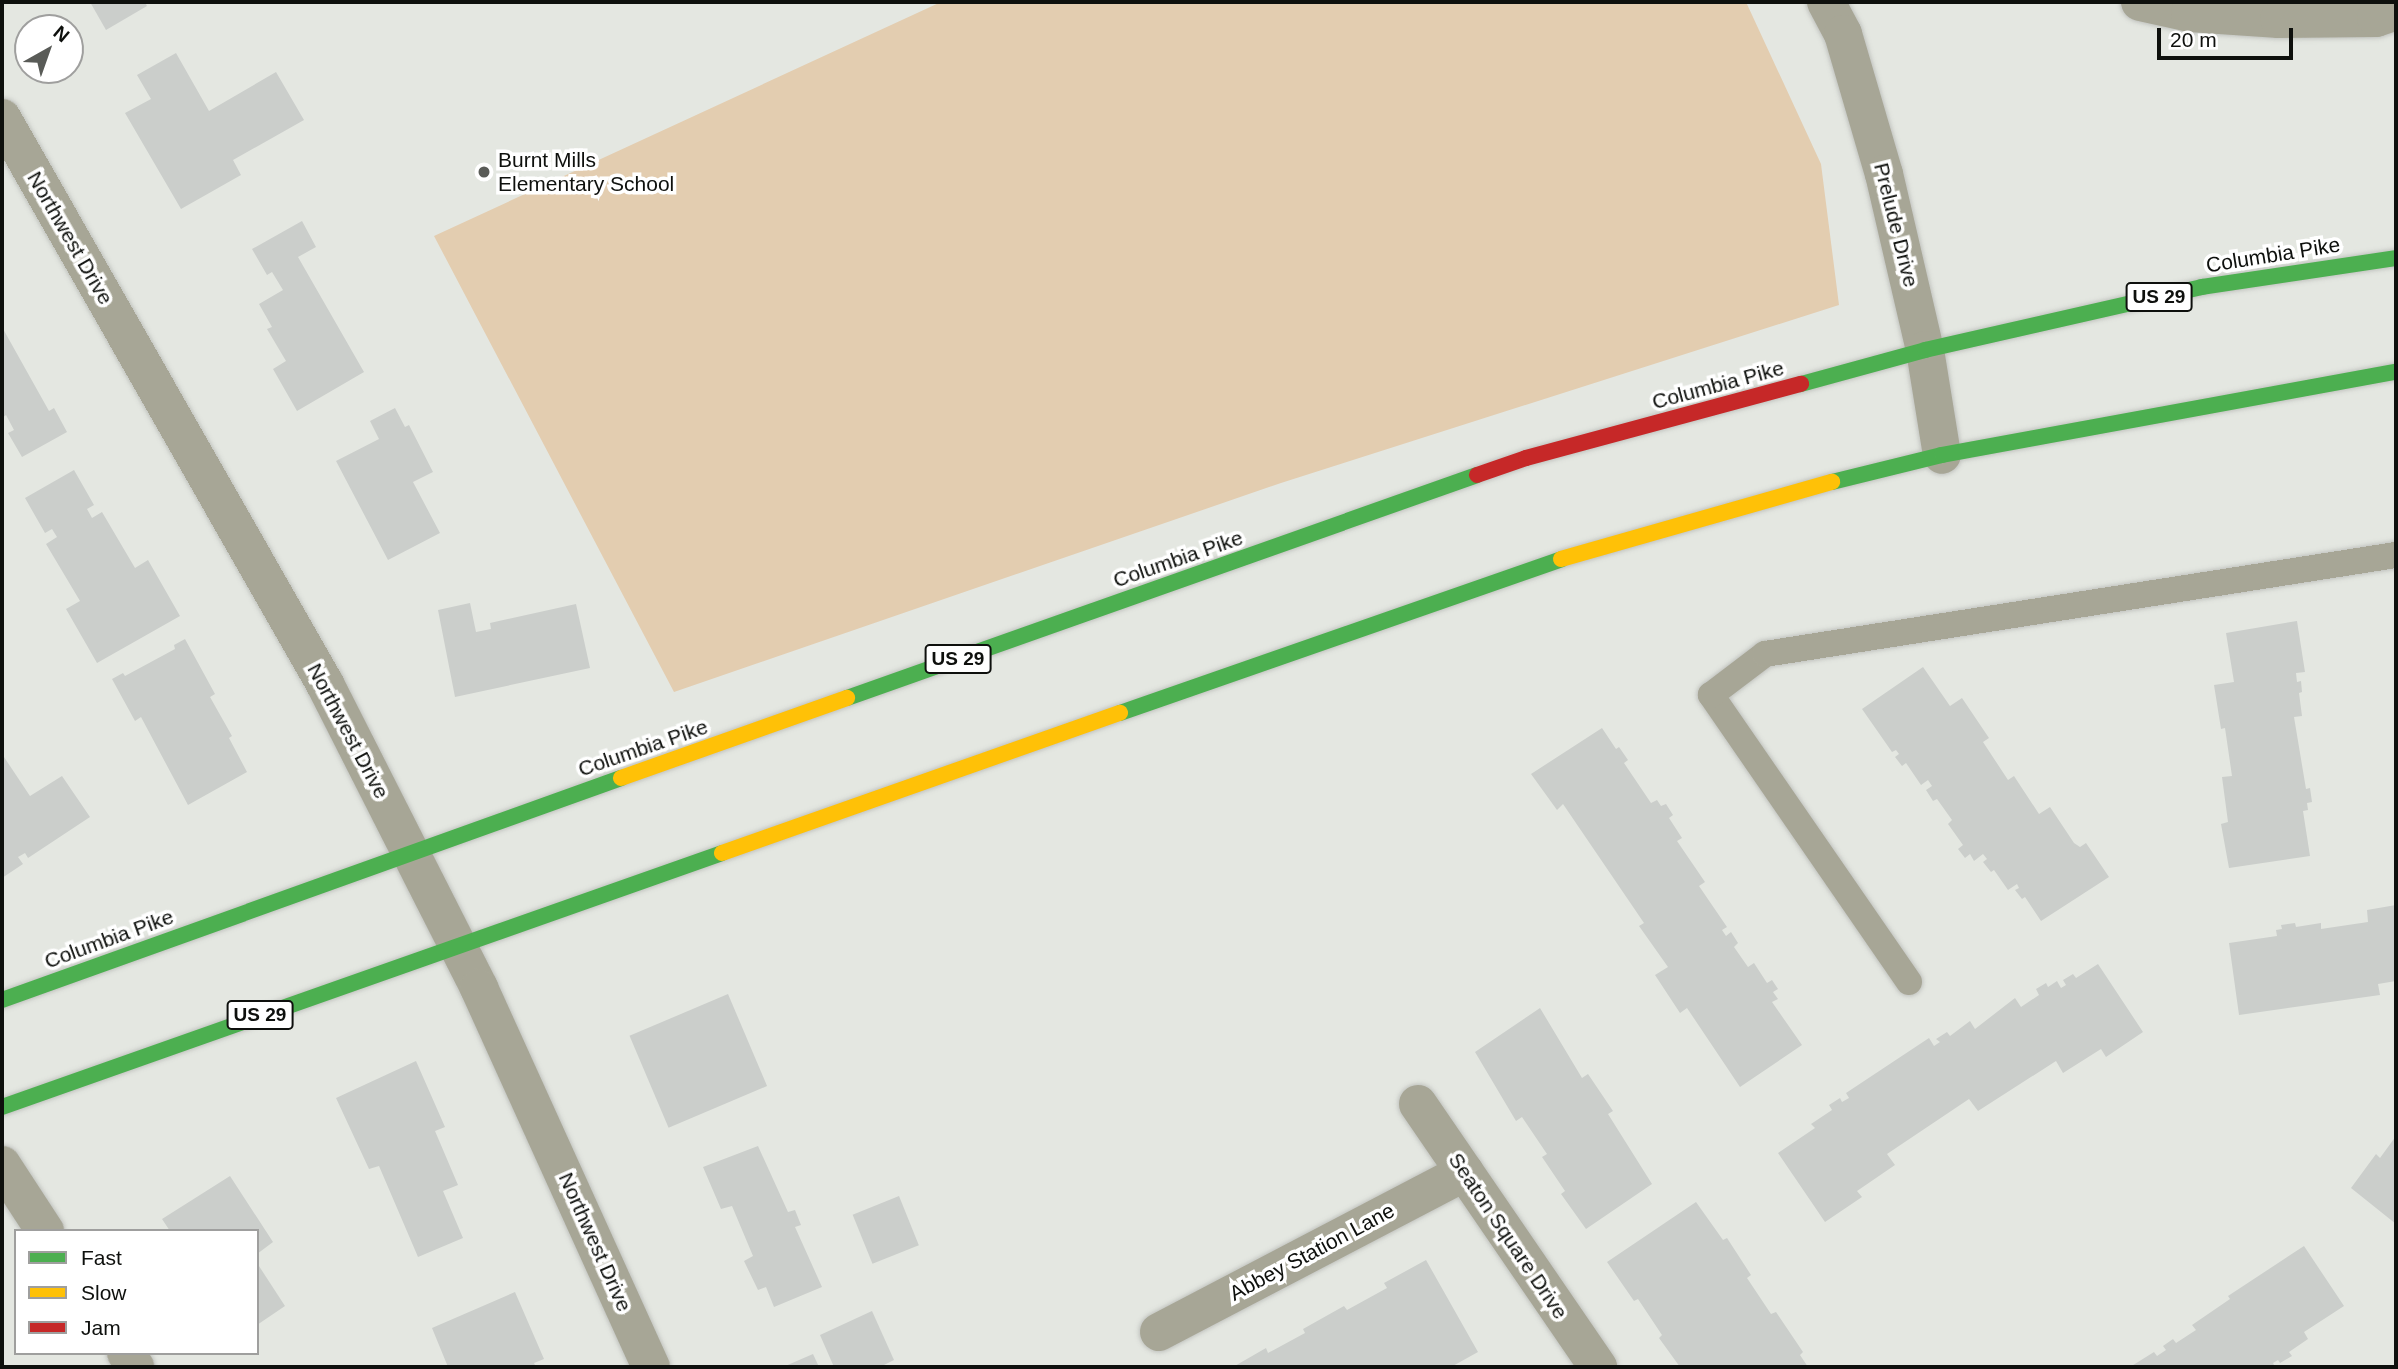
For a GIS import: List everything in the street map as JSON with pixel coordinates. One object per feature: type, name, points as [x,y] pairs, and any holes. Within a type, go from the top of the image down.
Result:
[{"type":"highway","name":"Columbia Pike","points":[[2,1000],[411,852],[1526,458],[1925,350],[2202,287],[2396,258]]},
{"type":"highway","name":"US 29","points":[[2,1107],[1525,570],[1777,495],[1942,455],[2396,372]]},
{"type":"street","name":"Prelude Drive","points":[[1826,2],[1843,34],[1884,174],[1925,350],[1942,455]]},
{"type":"street","points":[[2140,2],[2190,13],[2279,19],[2376,18],[2396,11]]},
{"type":"street","name":"Northwest Drive","points":[[2,118],[325,684],[458,945],[534,1105],[651,1367]]},
{"type":"street","name":"Seaton Square Drive","points":[[1418,1104],[1598,1367]]},
{"type":"street","points":[[2,1165],[44,1229]]},
{"type":"street","name":"Abbey Station Lane","points":[[1159,1332],[1465,1172]]},
{"type":"lane","points":[[1909,982],[1711,695],[1765,654],[2396,556]]},
{"type":"shaded area","points":[[941,2],[1746,2],[1821,164],[1839,305],[1281,483],[674,692],[434,236]]},
{"type":"building","points":[[90,2],[145,2],[147,6],[106,30]]},
{"type":"building","points":[[176,53],[209,111],[276,72],[304,120],[233,160],[241,175],[181,209],[125,113],[151,99],[137,75]]},
{"type":"building","points":[[302,221],[316,247],[298,257],[364,372],[297,411],[273,369],[286,361],[267,329],[272,327],[259,304],[283,290],[272,272],[267,275],[252,249]]},
{"type":"building","points":[[2,327],[49,411],[54,408],[67,432],[22,457],[8,433],[14,430],[6,415],[2,418]]},
{"type":"building","points":[[395,408],[405,427],[409,425],[433,472],[413,482],[440,533],[388,560],[336,461],[379,439],[370,421]]},
{"type":"building","points":[[74,470],[94,505],[87,509],[92,518],[102,512],[135,568],[148,560],[180,616],[97,663],[66,609],[80,601],[46,544],[57,537],[52,529],[45,533],[25,498]]},
{"type":"building","points":[[470,603],[476,632],[491,629],[490,623],[576,604],[590,668],[455,697],[438,610]]},
{"type":"building","points":[[2297,621],[2305,672],[2296,673],[2297,682],[2301,681],[2302,692],[2299,693],[2302,716],[2294,717],[2306,789],[2310,788],[2312,802],[2307,803],[2308,810],[2303,811],[2310,856],[2229,868],[2221,824],[2228,822],[2222,777],[2232,776],[2225,728],[2221,729],[2214,685],[2234,682],[2226,633]]},
{"type":"building","points":[[185,639],[215,694],[210,697],[232,736],[229,738],[247,772],[188,805],[141,717],[135,721],[112,679],[123,673],[125,676],[175,649],[174,645]]},
{"type":"building","points":[[1923,667],[1950,706],[1962,698],[1989,738],[1983,742],[2008,780],[2014,776],[2039,814],[2050,807],[2074,843],[2080,847],[2086,843],[2109,877],[2041,921],[2025,897],[2022,899],[2015,890],[2019,888],[2017,884],[2008,890],[1994,870],[1991,872],[1983,862],[1987,859],[1983,854],[1974,861],[1970,854],[1965,858],[1958,849],[1963,845],[1948,824],[1952,820],[1937,799],[1933,801],[1926,790],[1932,786],[1928,780],[1921,785],[1906,763],[1902,766],[1895,757],[1899,754],[1896,750],[1892,752],[1862,709]]},
{"type":"building","points":[[1602,728],[1616,749],[1619,747],[1628,760],[1624,763],[1651,803],[1657,800],[1661,806],[1666,804],[1673,815],[1669,818],[1682,838],[1677,841],[1705,882],[1699,886],[1727,927],[1722,930],[1726,936],[1731,932],[1738,943],[1734,947],[1748,967],[1754,963],[1767,983],[1772,980],[1778,989],[1773,992],[1778,999],[1772,1002],[1802,1045],[1740,1087],[1687,1008],[1680,1013],[1655,975],[1668,967],[1639,926],[1644,923],[1563,804],[1557,810],[1531,774]]},
{"type":"building","points":[[2,754],[30,796],[62,776],[90,817],[28,858],[25,853],[18,857],[23,864],[2,878]]},
{"type":"building","points":[[2396,905],[2396,981],[2378,984],[2380,995],[2239,1015],[2229,943],[2277,936],[2276,930],[2282,929],[2281,925],[2295,923],[2296,927],[2321,923],[2321,929],[2368,922],[2367,910]]},
{"type":"building","points":[[2098,964],[2143,1032],[2106,1057],[2101,1049],[2063,1073],[2056,1061],[1978,1111],[1969,1099],[1887,1154],[1895,1165],[1857,1191],[1862,1197],[1825,1222],[1778,1153],[1815,1128],[1811,1124],[1832,1110],[1829,1105],[1840,1098],[1842,1102],[1849,1098],[1846,1093],[1929,1038],[1934,1046],[1940,1042],[1936,1039],[1947,1032],[1950,1036],[1970,1021],[1975,1029],[2015,998],[2021,1007],[2039,995],[2036,989],[2046,983],[2048,987],[2057,981],[2061,988],[2066,985],[2063,980],[2073,974],[2076,978]]},
{"type":"building","points":[[728,994],[767,1086],[669,1128],[630,1036]]},
{"type":"building","points":[[1540,1008],[1582,1078],[1588,1074],[1613,1111],[1608,1114],[1652,1184],[1586,1229],[1561,1194],[1565,1191],[1542,1157],[1547,1154],[1522,1117],[1516,1121],[1475,1052]]},
{"type":"building","points":[[416,1061],[445,1127],[435,1131],[458,1185],[443,1191],[463,1238],[418,1257],[379,1166],[369,1169],[336,1098]]},
{"type":"building","points":[[2396,1136],[2396,1224],[2351,1188],[2376,1154],[2380,1158]]},
{"type":"building","points":[[758,1146],[788,1212],[795,1210],[801,1225],[795,1227],[822,1287],[774,1307],[766,1287],[758,1290],[744,1261],[753,1256],[732,1206],[721,1209],[703,1167]]},
{"type":"building","points":[[230,1176],[273,1242],[259,1252],[259,1229],[169,1229],[162,1219]]},
{"type":"building","points":[[899,1196],[919,1245],[872,1264],[853,1215]]},
{"type":"building","points":[[1696,1202],[1723,1240],[1727,1238],[1751,1275],[1747,1278],[1771,1314],[1776,1312],[1803,1352],[1800,1355],[1808,1367],[1680,1367],[1659,1338],[1662,1335],[1638,1299],[1634,1301],[1607,1262]]},
{"type":"building","points":[[2304,1246],[2344,1306],[2304,1332],[2308,1339],[2289,1352],[2292,1356],[2280,1363],[2278,1360],[2273,1363],[2275,1367],[2130,1367],[2154,1352],[2157,1356],[2166,1350],[2163,1346],[2173,1339],[2176,1343],[2196,1330],[2192,1325],[2230,1299],[2228,1296]]},
{"type":"building","points":[[1426,1260],[1478,1352],[1451,1367],[1233,1367],[1266,1348],[1268,1353],[1305,1333],[1303,1329],[1344,1306],[1347,1310],[1387,1288],[1384,1283]]},
{"type":"building","points":[[259,1266],[285,1306],[259,1324]]},
{"type":"building","points":[[515,1292],[544,1359],[534,1363],[536,1367],[448,1367],[432,1328]]},
{"type":"building","points":[[872,1311],[894,1360],[880,1367],[834,1367],[820,1335]]},
{"type":"building","points":[[813,1354],[819,1367],[783,1367]]},
{"type":"traffic: fast","points":[[1801,384],[1925,350],[2202,287],[2396,258]]},
{"type":"traffic: fast","points":[[1832,482],[1942,455],[2396,372]]},
{"type":"traffic: fast","points":[[847,698],[1477,475]]},
{"type":"traffic: fast","points":[[1120,713],[1561,559]]},
{"type":"traffic: fast","points":[[2,1000],[621,778]]},
{"type":"traffic: fast","points":[[2,1107],[722,853]]},
{"type":"traffic: slow","points":[[1561,559],[1832,482]]},
{"type":"traffic: slow","points":[[621,778],[847,698]]},
{"type":"traffic: slow","points":[[722,853],[1120,713]]},
{"type":"traffic: jam","points":[[1477,475],[1526,458],[1801,384]]},
{"type":"place","name":"Burnt Mills Elementary School","points":[[484,172]]}]
